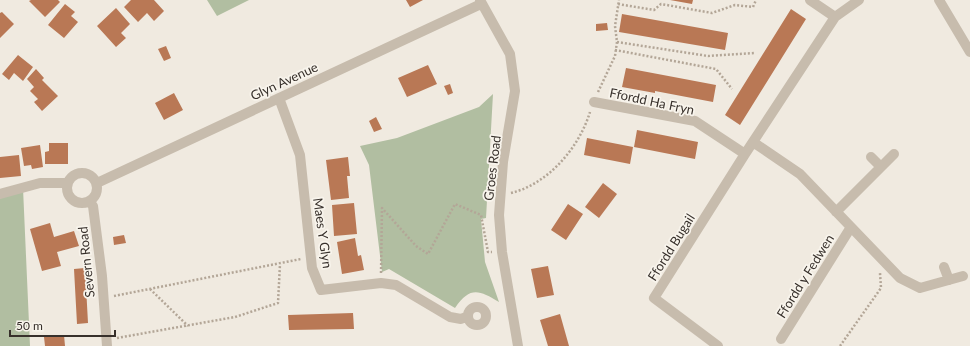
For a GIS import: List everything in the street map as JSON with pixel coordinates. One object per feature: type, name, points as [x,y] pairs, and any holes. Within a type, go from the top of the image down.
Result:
[{"type":"street","points":[[810,0],[835,17]]},
{"type":"street","name":"Ffordd Bugail","points":[[718,346],[654,298],[745,154],[835,17],[859,0]]},
{"type":"street","points":[[939,0],[970,52]]},
{"type":"street","name":"Glyn Avenue","points":[[97,183],[480,2]]},
{"type":"street","name":"Groes Road","points":[[480,2],[510,54],[515,91],[512,120],[503,162],[499,215],[502,252],[518,346]]},
{"type":"street","name":"Maes Y Glyn","points":[[279,98],[300,155],[312,268],[321,290],[381,283],[396,285],[450,317],[461,319],[468,316]]},
{"type":"street","name":"Ffordd Ha Fryn","points":[[594,102],[695,121],[745,154]]},
{"type":"street","points":[[753,142],[800,174],[900,278],[920,288],[963,276]]},
{"type":"street","points":[[836,212],[894,154]]},
{"type":"street","points":[[871,157],[881,167]]},
{"type":"street","points":[[82,172],[91,175],[97,183],[96,196],[89,202],[79,203],[71,198],[68,193],[68,183],[73,176],[82,172]]},
{"type":"street","points":[[0,194],[40,183],[68,183]]},
{"type":"street","name":"Severn Road","points":[[89,202],[93,206],[107,343]]},
{"type":"street","name":"Ffordd y Fedwen","points":[[780,339],[851,227]]},
{"type":"street","points":[[944,267],[949,280]]},
{"type":"path","points":[[501,196],[524,190],[541,181],[573,148],[588,120],[594,102],[614,56],[617,42],[615,26],[619,0]]},
{"type":"path","points":[[618,4],[654,10],[661,4],[712,13],[735,5],[753,7],[756,0]]},
{"type":"path","points":[[617,42],[708,56],[754,53]]},
{"type":"path","points":[[615,50],[716,69],[732,88]]},
{"type":"path","points":[[381,283],[382,208],[416,246],[428,254],[455,204],[467,207],[481,215],[488,252],[502,252]]},
{"type":"path","points":[[840,346],[881,288],[878,255]]},
{"type":"path","points":[[103,298],[311,257]]},
{"type":"path","points":[[107,343],[235,317],[278,303],[280,264]]},
{"type":"path","points":[[150,289],[188,326]]},
{"type":"green space","points":[[207,0],[249,0],[217,16]]},
{"type":"green space","points":[[493,94],[486,218],[481,219],[485,262],[499,302],[486,295],[475,292],[465,296],[455,308],[389,269],[382,272],[369,165],[360,146],[397,138],[479,107]]},
{"type":"green space","points":[[23,188],[30,346],[0,346],[0,194]]},
{"type":"building","points":[[58,0],[60,2],[45,17],[29,1]]},
{"type":"building","points":[[131,0],[154,0],[164,11],[154,21],[147,13],[138,22],[124,7]]},
{"type":"building","points":[[406,0],[423,0],[410,7]]},
{"type":"building","points":[[670,0],[693,0],[692,4]]},
{"type":"building","points":[[65,4],[75,12],[71,16],[78,22],[64,38],[48,25]]},
{"type":"building","points":[[116,8],[130,24],[121,33],[126,38],[116,47],[97,26]]},
{"type":"building","points":[[791,9],[806,19],[740,125],[725,115]]},
{"type":"building","points":[[2,12],[14,24],[0,38],[0,13]]},
{"type":"building","points":[[622,14],[728,33],[725,50],[619,32]]},
{"type":"building","points":[[607,23],[608,30],[596,31],[596,24]]},
{"type":"building","points":[[166,46],[171,58],[164,61],[158,49]]},
{"type":"building","points":[[18,55],[33,67],[23,81],[14,73],[9,80],[2,74]]},
{"type":"building","points":[[428,65],[437,84],[407,97],[398,78]]},
{"type":"building","points":[[626,68],[716,85],[713,102],[655,91],[655,93],[622,87]]},
{"type":"building","points":[[36,69],[44,78],[42,80],[58,96],[42,111],[34,102],[38,99],[30,91],[34,87],[27,79]]},
{"type":"building","points":[[450,84],[453,93],[448,95],[444,86]]},
{"type":"building","points":[[174,93],[183,110],[164,120],[155,103]]},
{"type":"building","points":[[376,117],[382,129],[374,132],[369,121]]},
{"type":"building","points":[[637,130],[698,142],[695,159],[634,147]]},
{"type":"building","points":[[587,138],[633,147],[630,164],[584,155]]},
{"type":"building","points":[[49,143],[68,143],[68,164],[45,164],[45,152],[49,151]]},
{"type":"building","points":[[40,145],[43,167],[32,169],[31,165],[24,166],[21,148]]},
{"type":"building","points":[[19,155],[21,176],[0,178],[0,157]]},
{"type":"building","points":[[348,157],[350,176],[347,176],[349,198],[331,200],[326,160]]},
{"type":"building","points":[[603,183],[617,194],[599,218],[585,207]]},
{"type":"building","points":[[354,203],[357,234],[334,236],[332,205]]},
{"type":"building","points":[[568,204],[583,214],[566,240],[551,230]]},
{"type":"building","points":[[50,223],[54,237],[74,231],[79,246],[57,252],[61,266],[42,271],[30,229]]},
{"type":"building","points":[[124,235],[126,243],[114,245],[113,237]]},
{"type":"building","points":[[355,238],[358,256],[361,255],[364,270],[342,274],[337,242]]},
{"type":"building","points":[[548,266],[554,295],[537,298],[531,269]]},
{"type":"building","points":[[85,268],[88,323],[77,324],[74,269]]},
{"type":"building","points":[[353,313],[354,329],[289,330],[288,315]]},
{"type":"building","points":[[560,314],[569,346],[548,346],[540,320]]},
{"type":"building","points":[[64,335],[65,346],[45,346],[44,337]]}]
